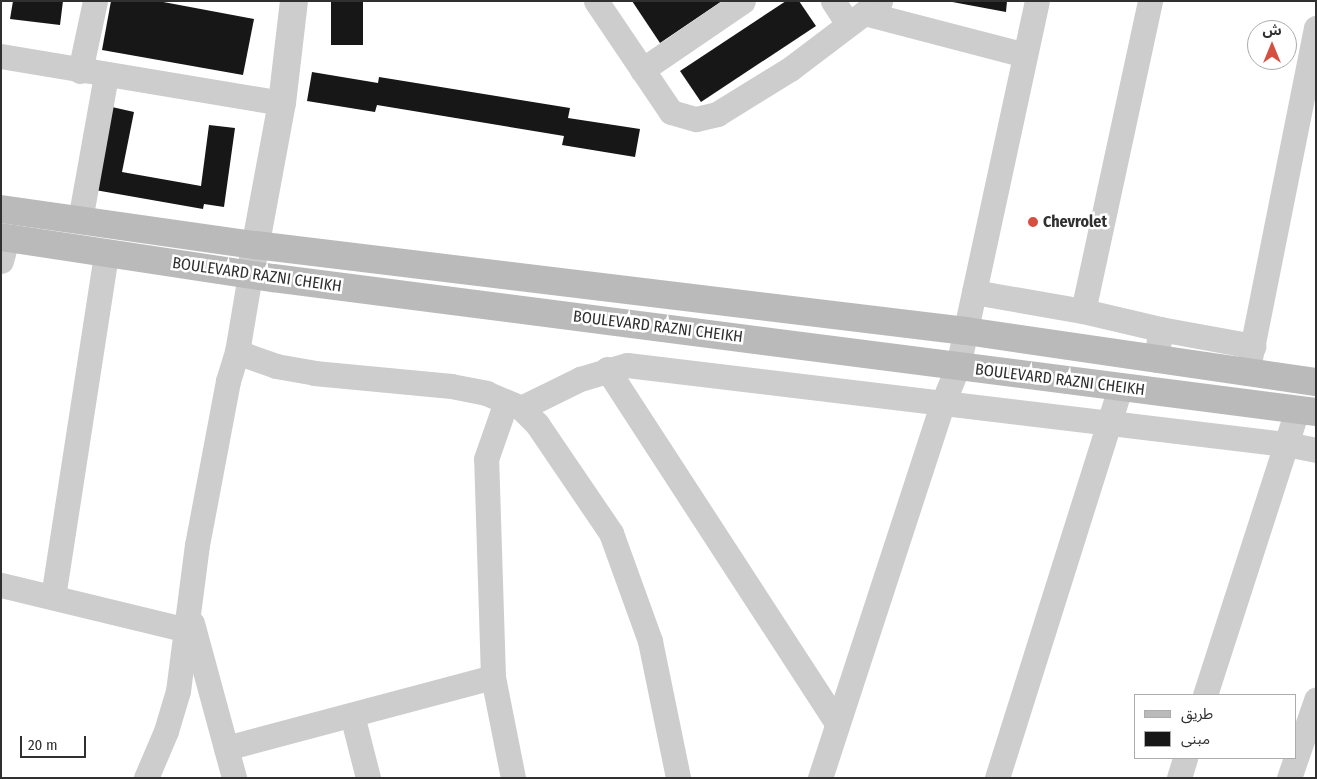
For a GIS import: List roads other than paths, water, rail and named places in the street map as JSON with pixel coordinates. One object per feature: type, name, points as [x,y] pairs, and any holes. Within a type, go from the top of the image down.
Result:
[{"type":"main road","name":"BOULEVARD RAZNI CHEIKH","points":[[1,209],[255,245],[966,332],[1316,382]]},
{"type":"main road","name":"BOULEVARD RAZNI CHEIKH","points":[[3,245],[106,253],[250,275],[1306,411]]},
{"type":"street","points":[[80,71],[96,1]]},
{"type":"street","points":[[146,778],[166,731],[178,691],[206,492],[228,381],[237,352],[282,103],[294,1]]},
{"type":"street","points":[[596,1],[671,112],[696,119],[717,114],[790,69],[864,13]]},
{"type":"street","points":[[642,70],[743,1]]},
{"type":"street","points":[[832,1],[864,13],[1025,55]]},
{"type":"street","points":[[820,778],[942,405],[958,366],[1037,1]]},
{"type":"street","points":[[1082,311],[1150,1]]},
{"type":"street","points":[[1247,373],[1316,28]]},
{"type":"street","points":[[1,56],[80,71],[282,103]]},
{"type":"street","points":[[80,220],[106,75]]},
{"type":"street","points":[[52,597],[106,253]]},
{"type":"street","points":[[974,292],[1082,311],[1160,329],[1253,346]]},
{"type":"street","points":[[1158,360],[1160,329]]},
{"type":"street","points":[[237,352],[294,369],[451,386],[486,393],[514,405],[543,432],[611,533],[650,641],[678,778]]},
{"type":"street","points":[[513,778],[493,677],[486,459],[514,405],[607,369],[636,365],[942,405],[1286,444],[1316,450]]},
{"type":"street","points":[[607,369],[837,723]]},
{"type":"street","points":[[997,778],[1120,388]]},
{"type":"street","points":[[1205,694],[1286,444],[1306,411]]},
{"type":"street","points":[[1,585],[52,597],[188,623]]},
{"type":"street","points":[[188,623],[234,778]]},
{"type":"street","points":[[226,748],[493,677]]},
{"type":"street","points":[[1297,755],[1316,700]]},
{"type":"street","points":[[352,715],[368,778]]},
{"type":"street","points":[[1179,778],[1185,759]]},
{"type":"street","points":[[1289,778],[1296,759]]},
{"type":"place","name":"Chevrolet","points":[[1033,222]]}]
